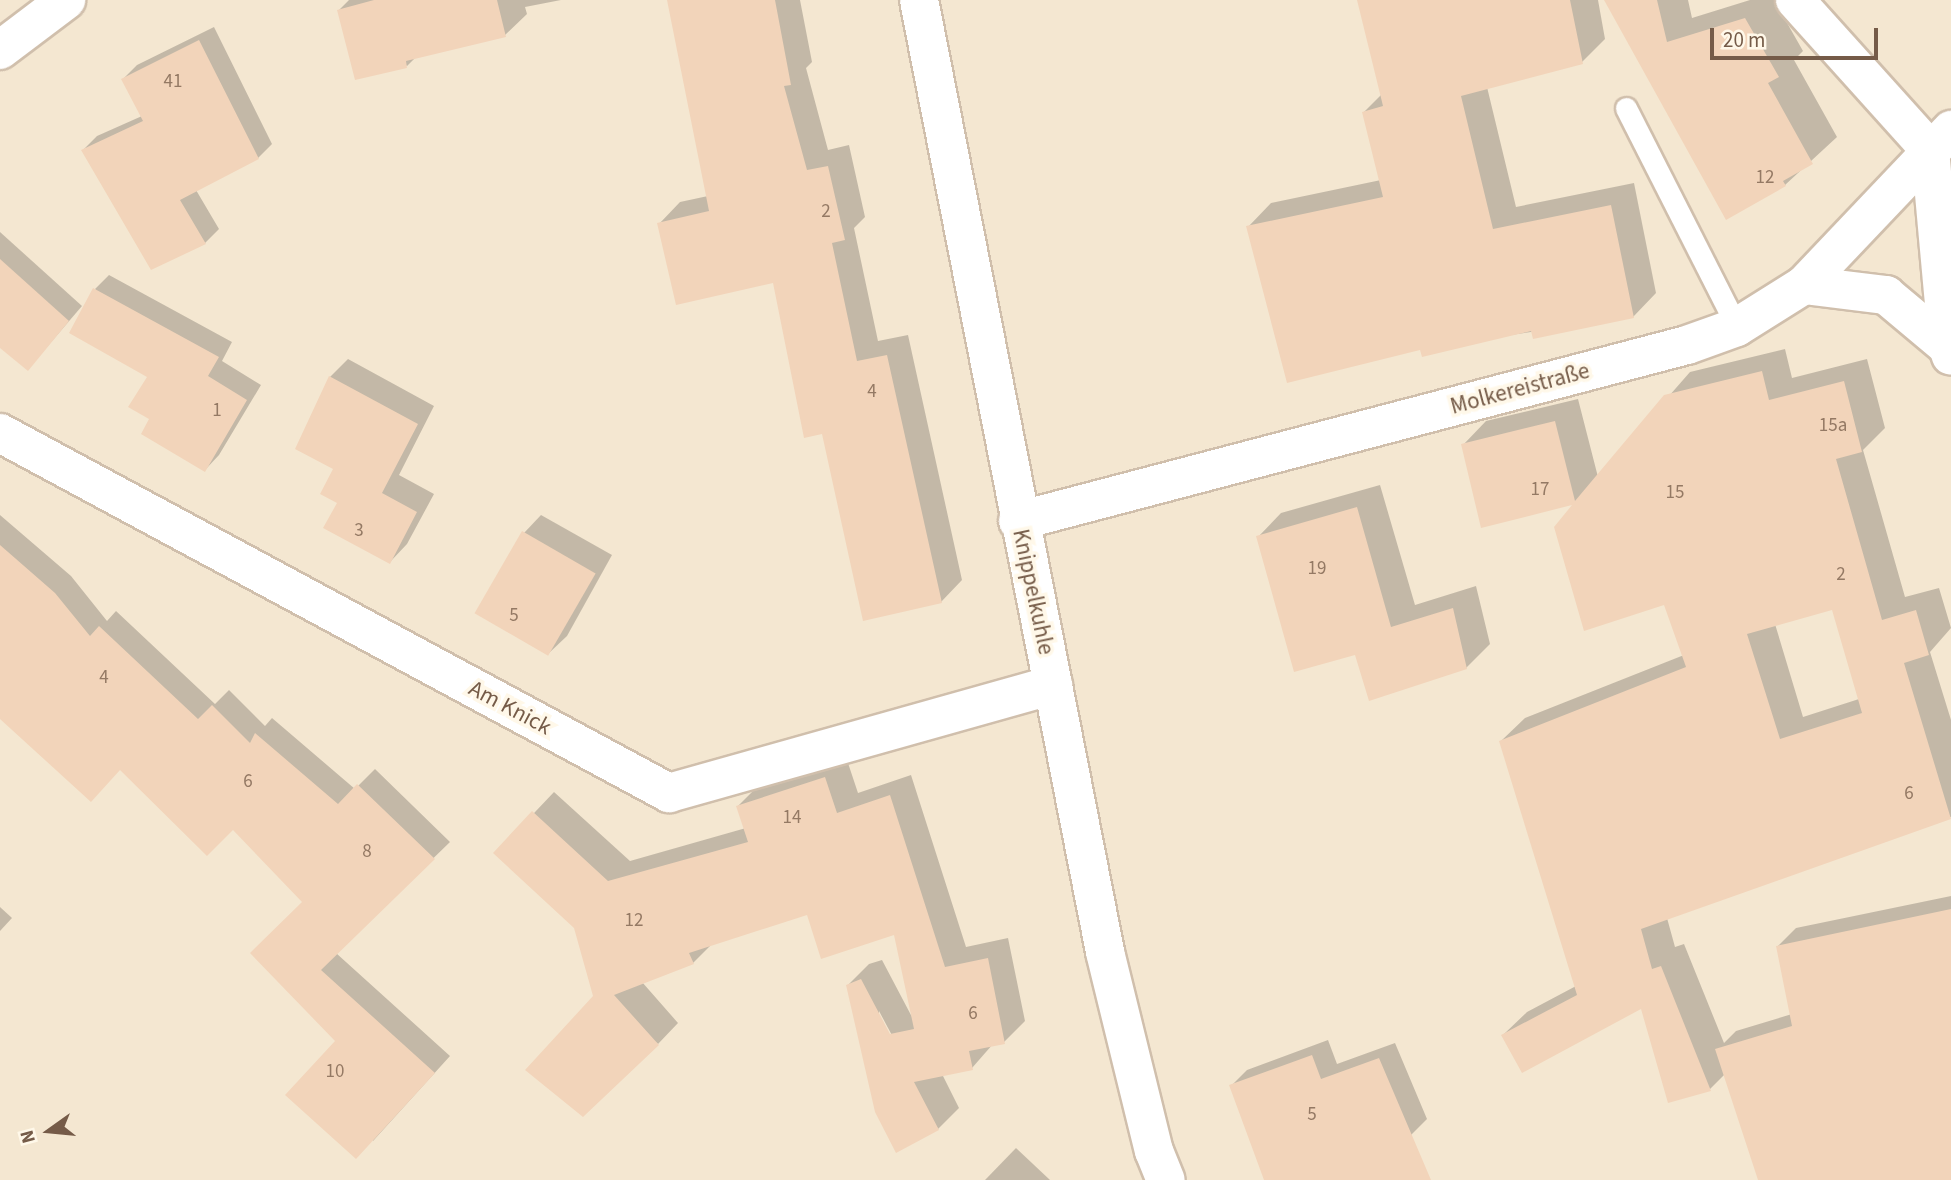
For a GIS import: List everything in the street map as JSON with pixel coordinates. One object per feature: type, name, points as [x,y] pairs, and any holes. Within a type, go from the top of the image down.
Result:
[{"type":"street","points":[[0,50],[66,0]]},
{"type":"street","name":"Knippelkuhle","points":[[919,0],[1018,521],[1105,952],[1154,1151],[1166,1180]]},
{"type":"street","points":[[1795,0],[1941,140],[1950,352]]},
{"type":"street","name":"Molkereistraße","points":[[1018,521],[1687,345],[1737,327],[1804,285],[1941,140]]},
{"type":"street","points":[[1804,285],[1886,295],[1950,352]]},
{"type":"street","name":"Am Knick","points":[[0,433],[670,793],[1053,685]]},
{"type":"lane","points":[[1626,108],[1737,327]]},
{"type":"shaded area","points":[[0,0],[1951,0],[1951,1180],[0,1180]]},
{"type":"building","points":[[374,0],[497,0],[506,37],[406,61],[407,68],[355,80],[337,10]]},
{"type":"building","points":[[667,0],[775,0],[791,85],[784,86],[807,170],[828,166],[845,240],[832,243],[857,361],[887,355],[942,603],[863,621],[822,434],[804,438],[773,283],[676,305],[657,223],[709,211]]},
{"type":"building","points":[[1357,0],[1570,0],[1583,64],[1461,96],[1493,229],[1611,205],[1634,318],[1533,339],[1531,331],[1422,357],[1420,350],[1287,383],[1246,226],[1383,197],[1362,112],[1383,106]]},
{"type":"building","points":[[1604,0],[1657,0],[1667,42],[1745,18],[1779,77],[1768,83],[1813,164],[1783,181],[1786,186],[1726,220]]},
{"type":"building","points":[[199,40],[259,159],[180,200],[206,244],[151,270],[81,150],[143,121],[121,79]]},
{"type":"building","points":[[0,259],[69,321],[28,371],[0,348]]},
{"type":"building","points":[[93,288],[219,357],[208,376],[247,400],[205,472],[141,434],[149,419],[128,407],[147,377],[69,333]]},
{"type":"building","points":[[1762,371],[1769,400],[1844,381],[1862,452],[1836,459],[1882,620],[1916,610],[1929,655],[1904,663],[1951,819],[1641,929],[1652,969],[1661,966],[1711,1091],[1668,1103],[1641,1009],[1522,1073],[1501,1035],[1577,995],[1499,741],[1686,667],[1664,605],[1584,631],[1554,527],[1572,505],[1481,528],[1461,444],[1555,421],[1575,501],[1664,395]],"holes":[[[1832,610],[1862,713],[1780,739],[1747,634]]]},
{"type":"building","points":[[329,376],[418,424],[382,493],[417,512],[390,564],[323,528],[337,503],[320,494],[333,469],[295,449]]},
{"type":"building","points":[[1357,507],[1391,627],[1453,608],[1467,669],[1369,701],[1355,655],[1294,672],[1256,536]]},
{"type":"building","points":[[522,531],[596,574],[548,656],[474,613]]},
{"type":"building","points":[[0,545],[55,593],[90,636],[99,626],[198,719],[212,705],[250,743],[255,733],[338,804],[357,784],[435,859],[321,970],[435,1073],[356,1159],[285,1095],[335,1041],[250,953],[302,902],[233,830],[207,856],[120,770],[91,802],[0,719]]},
{"type":"building","points":[[825,777],[837,813],[890,795],[945,967],[988,958],[1005,1044],[969,1051],[973,1070],[914,1082],[939,1130],[896,1153],[875,1112],[846,985],[861,979],[890,1034],[914,1029],[894,935],[821,959],[807,915],[689,953],[694,964],[614,995],[659,1045],[583,1117],[525,1070],[593,996],[574,928],[493,853],[532,811],[608,881],[748,842],[736,806]]},
{"type":"building","points":[[1951,909],[1951,1180],[1758,1180],[1715,1049],[1792,1026],[1776,946]]},
{"type":"building","points":[[1312,1055],[1321,1079],[1379,1058],[1431,1180],[1264,1180],[1229,1085]]}]
